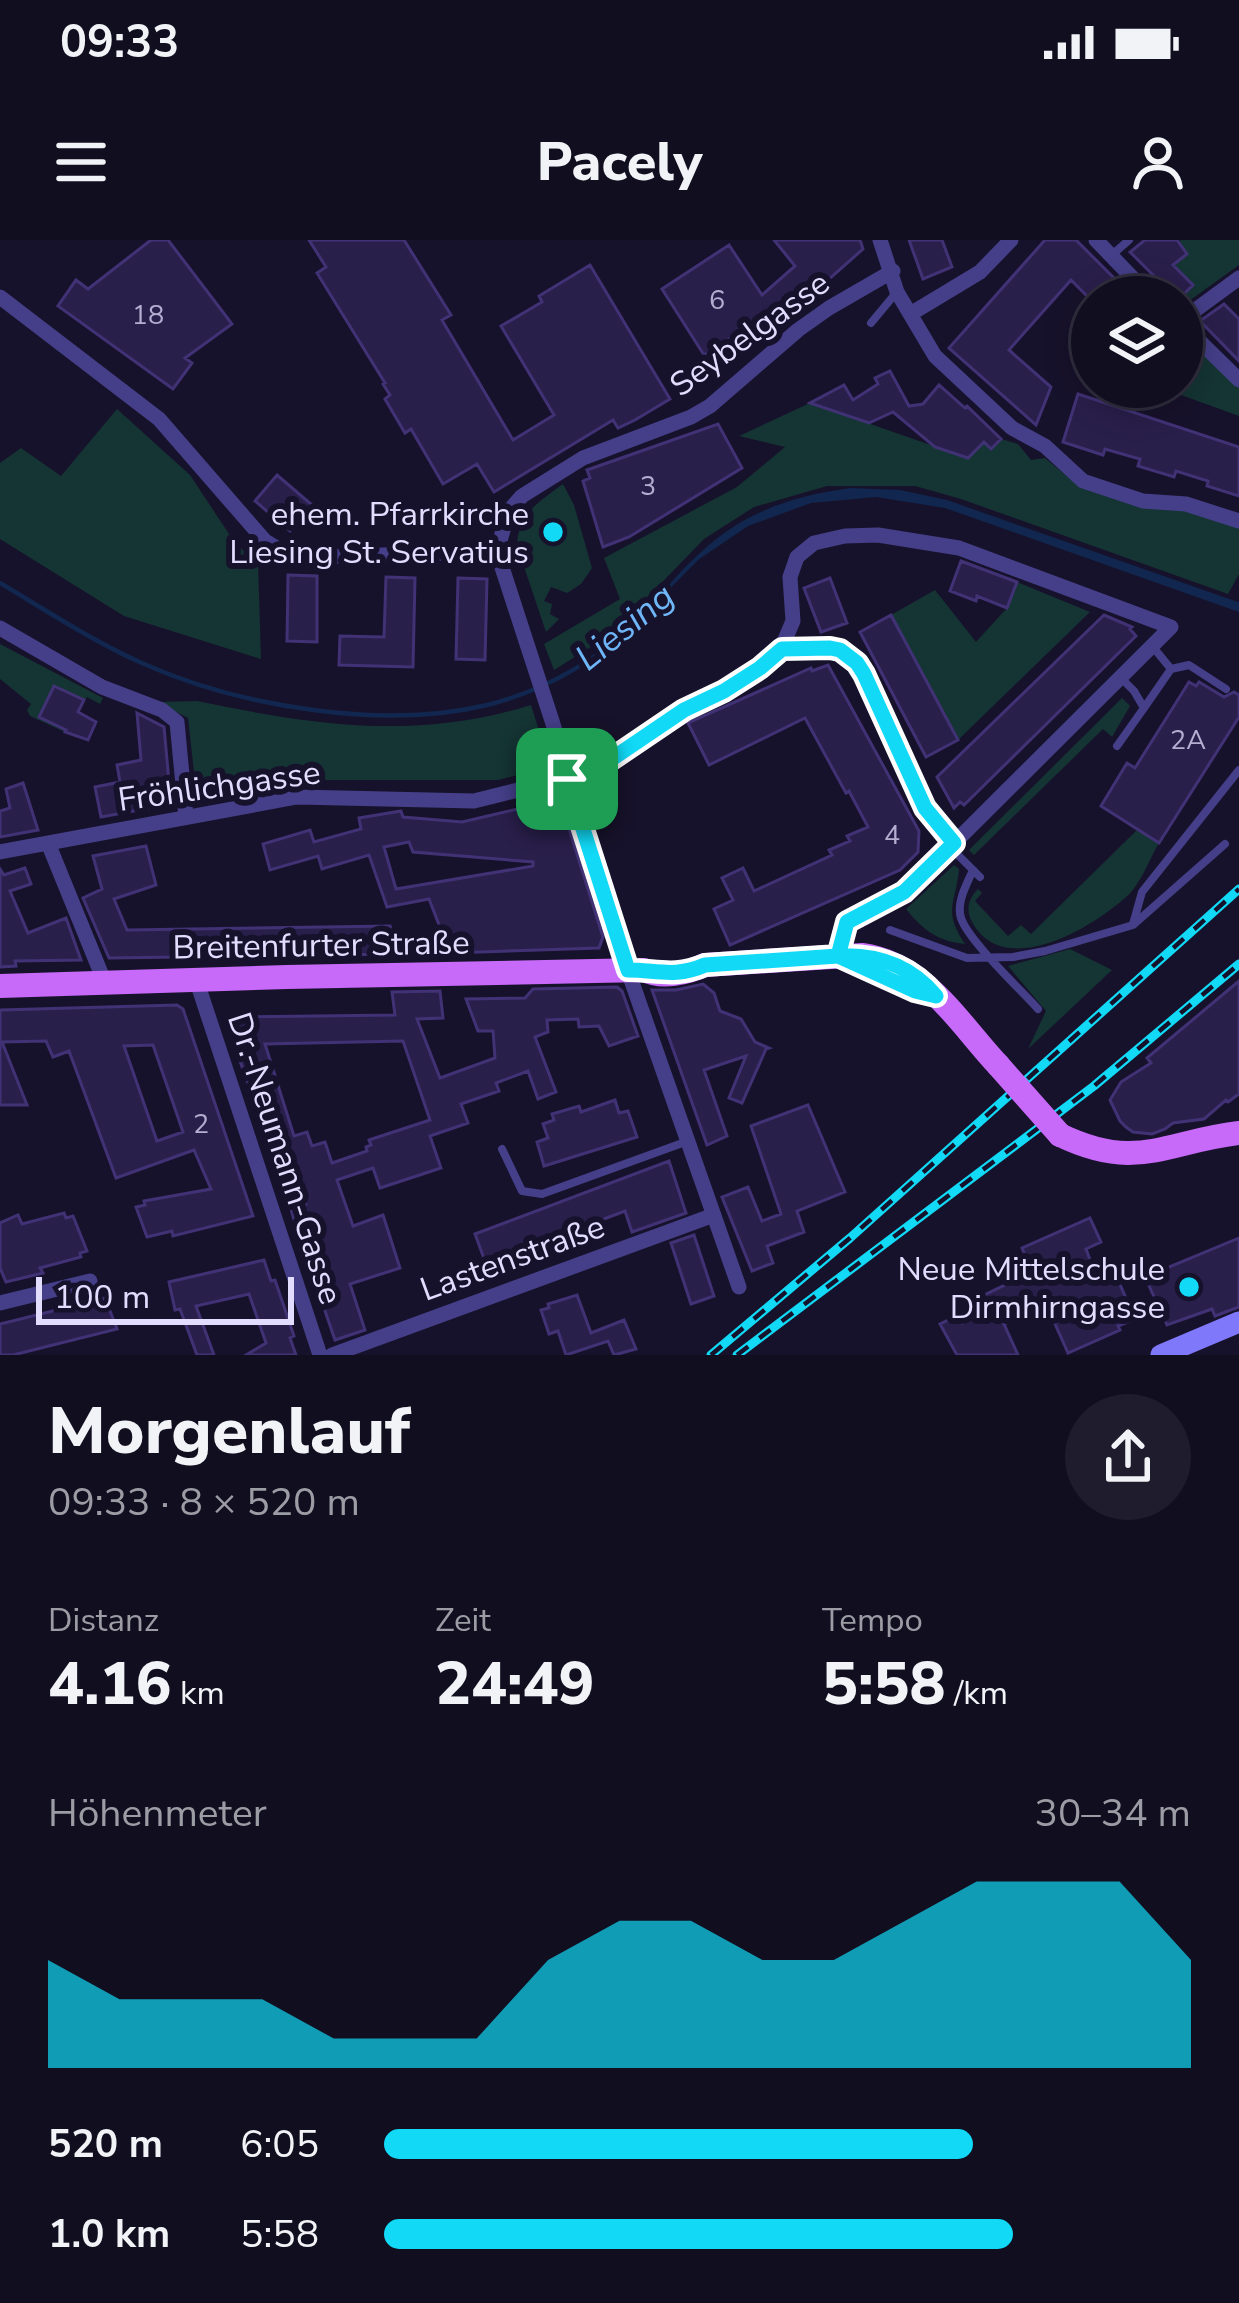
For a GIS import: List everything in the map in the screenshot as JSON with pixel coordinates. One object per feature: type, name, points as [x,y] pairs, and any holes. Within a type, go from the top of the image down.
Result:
[{"type":"main road","name":"Breitenfurter Straße","points":[[0,986],[636,970],[650,963],[687,960],[705,965],[838,956],[936,996],[1060,1135],[1088,1148],[1127,1155],[1239,1133]]},
{"type":"street","points":[[880,240],[897,292],[935,356],[1004,422],[1045,446],[1083,481],[1143,501],[1186,504],[1239,521]]},
{"type":"street","points":[[912,313],[968,281],[1011,240]]},
{"type":"street","points":[[1096,240],[1132,276]]},
{"type":"street","name":"Seybelgasse","points":[[497,552],[508,512],[522,496],[583,458],[710,406],[798,330],[893,272]]},
{"type":"street","points":[[1203,303],[1239,278]]},
{"type":"street","points":[[0,297],[159,419],[265,541],[283,552],[306,557],[497,552],[567,779],[636,970],[739,1287]]},
{"type":"street","points":[[1203,345],[1239,380]]},
{"type":"street","points":[[838,956],[847,922],[904,892],[952,845],[1120,677],[1171,628],[958,548],[878,535],[814,543],[797,557],[790,577],[793,621],[782,649],[830,648],[857,663],[925,808],[952,845]]},
{"type":"street","points":[[0,628],[102,687],[162,710],[177,722],[186,817]]},
{"type":"street","name":"Fröhlichgasse","points":[[0,852],[297,797],[474,801],[567,779],[594,771],[684,710],[742,680],[782,649]]},
{"type":"street","points":[[48,843],[105,982]]},
{"type":"street","name":"Dr.-Neumann-Gasse","points":[[196,980],[320,1355]]},
{"type":"street","name":"Lastenstraße","points":[[332,1355],[714,1215]]},
{"type":"street","points":[[0,1303],[90,1280]]},
{"type":"street","points":[[1161,1355],[1239,1322]]},
{"type":"lane","points":[[1112,255],[1129,240]]},
{"type":"lane","points":[[872,323],[897,292]]},
{"type":"lane","points":[[1152,646],[1171,669]]},
{"type":"lane","points":[[1117,746],[1171,669],[1189,665],[1226,689]]},
{"type":"lane","points":[[1120,677],[1144,708]]},
{"type":"lane","points":[[1132,925],[1142,892],[1239,770]]},
{"type":"lane","points":[[890,930],[967,958],[1045,951],[1132,925],[1226,844]]},
{"type":"lane","points":[[952,845],[976,873],[960,901],[961,919],[1038,1009]]},
{"type":"lane","points":[[502,1149],[523,1191],[542,1194],[689,1141]]},
{"type":"green space","points":[[1239,240],[1239,265],[1203,291],[1203,276],[1183,276],[1172,266],[1187,254],[1179,242]]},
{"type":"green space","points":[[1203,351],[1239,386],[1239,416],[1203,403]]},
{"type":"green space","points":[[810,403],[968,458],[984,442],[991,449],[1001,439],[1018,444],[1031,460],[1045,458],[1080,487],[1239,526],[1239,574],[1228,594],[915,486],[827,486],[754,507],[704,539],[613,633],[554,670],[544,644],[620,599],[604,558],[737,487],[785,447],[739,436]]},
{"type":"green space","points":[[117,409],[190,475],[235,543],[258,563],[261,659],[124,616],[0,539],[0,463],[21,448],[61,476]]},
{"type":"green space","points":[[563,484],[592,568],[567,593],[551,587],[544,601],[552,604],[550,614],[559,619],[546,632],[517,546],[518,535],[531,509]]},
{"type":"green space","points":[[1017,582],[1090,612],[958,740],[891,615],[935,590],[976,642],[1007,608]]},
{"type":"green space","points":[[0,644],[103,698],[100,704],[87,697],[65,732],[30,716],[31,704],[0,679]]},
{"type":"green space","points":[[1122,698],[1130,706],[1112,737],[1103,729],[974,855],[969,850]]},
{"type":"green space","points":[[197,701],[323,722],[405,726],[488,716],[531,705],[549,762],[544,768],[498,780],[318,777],[197,799],[188,718],[157,702]]},
{"type":"green space","points":[[1138,829],[1159,843],[1140,880],[1110,910],[1070,935],[1025,948],[1004,947],[986,939],[972,922],[969,904],[978,889],[982,893],[975,901],[1008,936],[1021,925],[1031,934]]},
{"type":"green space","points":[[954,865],[959,869],[952,914],[965,944],[931,933],[906,909]]},
{"type":"green space","points":[[1070,949],[1112,970],[1028,1049],[1046,1011],[1008,966]]},
{"type":"water","points":[[850,488],[900,490],[947,500],[1239,602],[1239,612],[945,508],[876,497],[811,503],[748,526],[698,560],[645,614],[689,563],[733,527],[784,503]]},
{"type":"building","points":[[151,240],[168,240],[232,324],[185,358],[192,363],[173,389],[58,306],[76,280],[88,289]]},
{"type":"building","points":[[309,240],[404,240],[451,315],[442,320],[513,440],[554,415],[501,326],[590,265],[670,399],[618,428],[613,420],[494,492],[477,464],[443,484],[411,429],[405,433],[385,399],[390,395],[385,383],[317,273],[326,267]]},
{"type":"building","points":[[774,240],[860,240],[863,249],[792,312],[786,302],[704,355],[662,289],[729,245],[762,295],[795,266]]},
{"type":"building","points":[[909,240],[942,240],[952,267],[923,279]]},
{"type":"building","points":[[1045,240],[1076,240],[1112,276],[1071,276],[1009,350],[1051,387],[1036,425],[949,348]]},
{"type":"building","points":[[1145,240],[1177,240],[1187,254],[1173,265],[1184,276],[1154,276],[1130,252]]},
{"type":"building","points":[[1224,304],[1239,319],[1239,361],[1203,324],[1203,319]]},
{"type":"building","points":[[890,371],[909,406],[923,404],[939,385],[1001,439],[991,449],[984,442],[968,458],[935,447],[893,412],[869,423],[810,403],[844,385],[853,400],[878,384],[875,378]]},
{"type":"building","points":[[1074,408],[1121,408],[1239,447],[1239,496],[1176,471],[1174,477],[1138,466],[1140,459],[1105,449],[1103,455],[1063,442]]},
{"type":"building","points":[[718,424],[742,468],[629,537],[603,547],[583,481],[590,478],[587,470]]},
{"type":"building","points":[[277,475],[312,505],[290,531],[255,501]]},
{"type":"building","points":[[961,561],[1017,582],[1007,608],[950,591]]},
{"type":"building","points":[[288,575],[317,576],[317,642],[287,641]]},
{"type":"building","points":[[386,577],[415,578],[413,667],[339,665],[340,636],[384,637]]},
{"type":"building","points":[[458,578],[487,579],[485,660],[456,659]]},
{"type":"building","points":[[830,578],[847,623],[821,632],[804,588]]},
{"type":"building","points":[[891,615],[958,740],[926,757],[860,632]]},
{"type":"building","points":[[1104,615],[1132,627],[1136,636],[964,805],[960,802],[954,808],[937,777]]},
{"type":"building","points":[[828,665],[919,831],[918,852],[900,870],[730,945],[714,909],[733,900],[722,878],[743,868],[754,891],[832,855],[829,850],[850,841],[847,836],[868,827],[805,718],[709,765],[688,723],[811,668]]},
{"type":"building","points":[[1189,682],[1196,686],[1199,682],[1224,697],[1234,692],[1239,695],[1239,717],[1159,843],[1101,806],[1127,763],[1135,768]]},
{"type":"building","points":[[54,686],[84,700],[78,712],[96,722],[88,740],[39,717]]},
{"type":"building","points":[[137,713],[164,727],[171,804],[101,817],[95,787],[120,782],[117,765],[141,760]]},
{"type":"building","points":[[23,783],[38,830],[0,837],[0,811],[10,808],[6,789]]},
{"type":"building","points":[[556,800],[561,803],[603,937],[599,948],[450,953],[429,899],[387,907],[369,855],[322,869],[318,856],[270,870],[263,844],[310,830],[314,842],[361,829],[359,818],[401,811],[403,817],[462,822]],"holes":[[[409,842],[413,852],[533,862],[533,866],[396,889],[384,847]]]},
{"type":"building","points":[[146,846],[156,885],[114,899],[127,930],[390,926],[398,954],[109,958],[83,898],[102,889],[93,856]]},
{"type":"building","points":[[25,868],[31,884],[10,891],[28,933],[66,918],[81,960],[15,961],[16,966],[0,967],[0,869],[4,875]]},
{"type":"building","points":[[1239,981],[1239,1094],[1204,1119],[1173,1123],[1152,1134],[1126,1127],[1110,1100],[1121,1082],[1151,1063],[1147,1058]]},
{"type":"building","points":[[703,984],[714,993],[720,1011],[741,1019],[755,1042],[769,1048],[742,1103],[729,1098],[746,1056],[704,1070],[727,1136],[707,1145],[652,990]]},
{"type":"building","points":[[617,987],[638,1036],[609,1046],[599,1026],[579,1027],[578,1019],[547,1020],[548,1032],[535,1037],[556,1092],[538,1099],[528,1071],[496,1083],[499,1091],[461,1104],[468,1123],[430,1136],[441,1168],[380,1188],[373,1168],[337,1180],[353,1226],[383,1215],[400,1268],[350,1284],[365,1330],[335,1340],[322,1302],[334,1297],[318,1249],[304,1255],[291,1209],[306,1204],[286,1143],[271,1148],[235,1047],[235,1017],[395,1015],[392,992],[440,991],[443,1018],[417,1019],[440,1078],[495,1058],[493,1031],[478,1031],[466,999],[525,998],[533,989]],"holes":[[[403,1041],[430,1120],[369,1140],[367,1151],[332,1163],[325,1142],[312,1146],[307,1132],[294,1136],[265,1044]]]},
{"type":"building","points":[[177,1005],[183,1009],[253,1216],[173,1236],[172,1231],[147,1237],[136,1207],[145,1205],[144,1201],[211,1189],[194,1150],[116,1178],[69,1051],[53,1057],[46,1041],[2,1042],[27,1105],[0,1105],[0,1010]],"holes":[[[153,1045],[183,1132],[157,1141],[124,1046]]]},
{"type":"building","points":[[615,1100],[619,1113],[628,1111],[637,1137],[544,1166],[537,1142],[548,1138],[543,1124],[554,1120],[552,1114],[579,1106],[581,1112]]},
{"type":"building","points":[[808,1105],[845,1192],[797,1211],[804,1232],[767,1246],[773,1263],[752,1271],[722,1197],[748,1187],[762,1221],[781,1214],[751,1126]]},
{"type":"building","points":[[669,1161],[686,1213],[632,1232],[625,1211],[486,1264],[475,1234]]},
{"type":"building","points":[[64,1213],[66,1218],[73,1216],[87,1251],[81,1257],[40,1268],[43,1273],[6,1282],[0,1268],[0,1223],[18,1215],[22,1224]]},
{"type":"building","points":[[1090,1218],[1101,1242],[1086,1249],[1095,1273],[1112,1266],[1135,1319],[1068,1353],[1047,1306],[1004,1324],[1018,1355],[957,1355],[940,1324],[959,1315],[962,1323],[986,1312],[980,1297],[1032,1272],[1022,1248]]},
{"type":"building","points":[[694,1235],[714,1296],[691,1304],[671,1243]]},
{"type":"building","name":"Neue Mittelschule Dirmhirngasse","points":[[1239,1238],[1239,1307],[1215,1316],[1212,1309],[1167,1325],[1145,1277]]},
{"type":"building","points":[[264,1260],[294,1336],[290,1338],[296,1355],[246,1355],[266,1343],[249,1294],[196,1306],[214,1355],[197,1355],[180,1309],[175,1310],[169,1282]]},
{"type":"building","points":[[577,1295],[591,1333],[624,1320],[636,1349],[614,1355],[608,1341],[566,1355],[558,1331],[549,1334],[541,1310]]},
{"type":"building","points":[[105,1298],[117,1329],[0,1355],[0,1324]]},
{"type":"waterway","name":"Liesing","points":[[0,583],[107,646],[182,679],[268,702],[359,714],[447,712],[509,699],[572,670],[611,645],[645,614]]},
{"type":"railway","points":[[711,1355],[850,1238],[1239,889]]},
{"type":"railway","points":[[737,1355],[1094,1086],[1239,964]]},
{"type":"place","name":"ehem. Pfarrkirche Liesing St. Servatius","points":[[553,532]]},
{"type":"place","name":"Neue Mittelschule Dirmhirngasse","points":[[1189,1287]]},
{"type":"route","points":[[567,779],[594,771],[684,710],[760,668],[782,649],[840,650],[864,674],[911,782],[936,824],[954,843],[904,892],[847,922],[838,956],[874,957],[912,972],[936,996],[838,956],[705,965],[689,972],[628,970],[567,779]]}]
